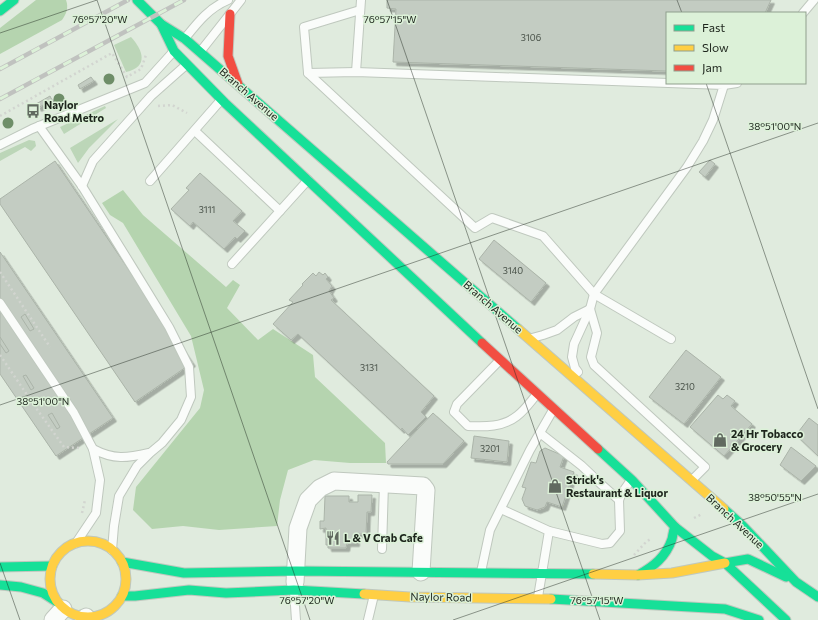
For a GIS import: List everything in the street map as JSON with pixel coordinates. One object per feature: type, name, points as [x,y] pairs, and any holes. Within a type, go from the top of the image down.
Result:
[{"type":"main road","points":[[0,11],[14,0]]},
{"type":"main road","name":"Branch Avenue","points":[[137,0],[161,24],[185,38],[194,58],[222,100],[500,360],[632,480],[675,527],[712,556],[725,563],[786,620]]},
{"type":"main road","points":[[230,14],[228,56],[239,85]]},
{"type":"main road","name":"Branch Avenue","points":[[161,24],[174,51],[194,58],[239,85],[742,525],[796,582],[818,597]]},
{"type":"main road","points":[[638,575],[653,568],[665,554],[675,527]]},
{"type":"main road","points":[[0,585],[21,587],[44,593],[58,610],[85,619],[97,616],[107,612],[116,605],[122,596],[125,585],[125,574],[122,562],[118,555],[101,543],[88,541],[76,543],[65,548],[57,556],[52,566],[49,578],[51,591],[58,610]]},
{"type":"main road","points":[[122,562],[184,573],[296,571],[638,575],[672,573],[748,559],[796,582]]},
{"type":"main road","points":[[0,567],[52,566]]},
{"type":"main road","name":"Naylor Road","points":[[122,596],[189,590],[226,593],[294,590],[410,597],[538,598],[725,609],[759,620]]},
{"type":"street","points":[[294,590],[298,528],[308,500],[320,488],[334,481],[423,486],[426,490],[421,572]]},
{"type":"lane","points":[[0,145],[38,126],[145,83],[206,13],[228,0]]},
{"type":"lane","points":[[82,186],[93,161],[151,96],[194,58],[241,0]]},
{"type":"lane","points":[[356,72],[361,0]]},
{"type":"lane","points":[[803,12],[814,0]]},
{"type":"lane","points":[[360,10],[304,27],[308,73],[475,228],[492,218],[543,236],[594,294],[671,339]]},
{"type":"lane","points":[[308,73],[356,72],[666,83]]},
{"type":"lane","points":[[696,84],[730,84]]},
{"type":"lane","points":[[592,394],[575,368],[572,357],[574,344],[590,309],[594,294],[687,166],[703,141],[713,120],[724,85]]},
{"type":"lane","points":[[150,181],[222,100]]},
{"type":"lane","points":[[38,126],[82,186],[170,327],[189,367],[191,397],[181,420],[162,443],[137,466],[119,496],[114,523],[112,550]]},
{"type":"lane","points":[[195,131],[280,211]]},
{"type":"lane","points":[[232,264],[308,180]]},
{"type":"lane","points":[[0,303],[74,413],[93,449],[100,480],[96,513],[76,543]]},
{"type":"lane","points":[[529,339],[543,336],[557,330],[574,317],[590,309]]},
{"type":"lane","points":[[590,309],[597,333],[591,357],[594,365],[705,466],[691,481]]},
{"type":"lane","points":[[500,360],[456,404],[454,412],[468,426],[489,427],[507,422],[518,416],[537,394]]},
{"type":"lane","points":[[480,573],[490,530],[554,409]]},
{"type":"lane","points":[[648,443],[662,427]]},
{"type":"lane","points":[[540,433],[582,466],[619,500]]},
{"type":"lane","points":[[93,449],[106,456],[129,458],[150,453]]},
{"type":"lane","points":[[501,509],[549,531],[602,544],[610,543],[620,531],[619,500],[622,493],[632,480]]},
{"type":"lane","points":[[382,549],[384,484]]},
{"type":"lane","points":[[538,598],[549,531]]},
{"type":"lane","points":[[294,590],[296,620]]},
{"type":"lane","points":[[368,620],[374,594]]},
{"type":"path","points":[[0,116],[112,53],[127,77],[141,69],[146,55]]},
{"type":"path","points":[[140,108],[172,105],[187,113]]},
{"type":"path","points":[[0,272],[50,347]]},
{"type":"path","points":[[0,355],[64,447],[79,448],[82,453]]},
{"type":"path","points":[[82,514],[82,508],[86,495]]},
{"type":"path","points":[[633,556],[646,542],[656,535]]},
{"type":"green space","points":[[36,0],[66,0],[67,11],[62,20],[0,54],[0,28]]},
{"type":"green space","points":[[131,37],[139,47],[142,58],[138,66],[133,70],[126,72],[114,45]]},
{"type":"green space","points":[[105,106],[106,108],[64,134],[60,127]]},
{"type":"green space","points":[[118,119],[89,148],[78,163],[70,148]]},
{"type":"green space","points":[[29,140],[35,141],[36,146],[31,151],[25,147],[0,161],[0,153]]},
{"type":"green space","points":[[123,190],[143,215],[226,287],[233,280],[240,285],[227,308],[258,340],[273,329],[313,355],[315,377],[385,443],[386,463],[350,463],[314,460],[288,470],[280,500],[277,526],[219,530],[183,526],[152,529],[133,510],[136,487],[200,408],[204,390],[191,336],[123,223],[110,215],[102,203]]},
{"type":"building","points":[[387,0],[771,0],[765,12],[666,12],[666,71],[393,62],[396,9],[387,8]]},
{"type":"building","points":[[91,77],[94,81],[80,89],[78,85]]},
{"type":"building","points":[[50,96],[52,100],[38,108],[36,104]]},
{"type":"building","points":[[710,160],[715,164],[705,177],[699,172]]},
{"type":"building","points":[[55,161],[192,363],[135,402],[0,204],[0,199]]},
{"type":"building","points":[[200,173],[242,211],[233,221],[245,231],[237,239],[235,237],[224,249],[193,222],[190,226],[171,209],[189,190],[186,188]]},
{"type":"building","points":[[494,240],[546,283],[531,302],[479,259]]},
{"type":"building","points":[[0,252],[113,418],[56,456],[0,374]]},
{"type":"building","points":[[319,272],[323,275],[325,273],[328,277],[326,279],[332,286],[329,291],[334,298],[331,300],[434,396],[421,412],[426,417],[408,435],[298,334],[291,340],[273,324],[293,302],[289,300],[303,285],[302,284],[313,273],[316,276]]},
{"type":"building","points":[[25,314],[34,329],[30,331],[21,317]]},
{"type":"building","points":[[0,337],[9,351],[6,353],[0,344]]},
{"type":"building","points":[[686,350],[721,377],[684,424],[649,397]]},
{"type":"building","points":[[26,375],[34,388],[31,390],[23,376]]},
{"type":"building","points":[[718,395],[723,399],[727,395],[735,401],[731,406],[752,424],[724,456],[690,427]]},
{"type":"building","points":[[52,413],[60,427],[57,429],[48,415]]},
{"type":"building","points":[[433,413],[464,441],[443,464],[388,464],[387,462]]},
{"type":"building","points":[[809,418],[818,425],[818,456],[796,435]]},
{"type":"building","points":[[474,436],[509,441],[507,462],[471,458]]},
{"type":"building","points":[[791,447],[816,466],[801,481],[780,465]]},
{"type":"building","points":[[545,448],[564,456],[560,467],[574,472],[562,507],[547,502],[545,507],[537,510],[525,506],[522,499],[526,488],[522,487],[531,462],[536,463],[540,451]]},
{"type":"building","points":[[358,495],[372,495],[371,512],[367,512],[366,534],[356,534],[356,543],[347,543],[346,548],[328,548],[328,545],[326,545],[326,528],[320,529],[320,521],[324,521],[325,496],[349,496],[349,502],[358,502]]},
{"type":"railway","points":[[0,69],[128,0]]},
{"type":"railway","points":[[0,99],[184,0]]},
{"type":"traffic: fast","points":[[0,11],[14,0]]},
{"type":"traffic: fast","points":[[137,0],[161,24],[185,39],[518,329]]},
{"type":"traffic: fast","points":[[161,24],[174,51],[225,103],[482,343]]},
{"type":"traffic: fast","points":[[598,449],[632,480],[675,527],[712,556],[725,563],[786,620]]},
{"type":"traffic: fast","points":[[724,509],[742,525],[796,582],[818,597]]},
{"type":"traffic: fast","points":[[638,575],[649,569],[663,556],[672,539],[675,527]]},
{"type":"traffic: fast","points":[[725,563],[748,559],[786,577]]},
{"type":"traffic: fast","points":[[122,562],[184,573],[296,571],[593,574]]},
{"type":"traffic: fast","points":[[0,567],[52,566]]},
{"type":"traffic: fast","points":[[0,585],[21,587],[43,593],[57,602]]},
{"type":"traffic: fast","points":[[122,596],[189,590],[226,593],[294,590],[364,594]]},
{"type":"traffic: fast","points":[[551,599],[725,609],[759,620]]},
{"type":"traffic: slow","points":[[518,329],[724,509]]},
{"type":"traffic: slow","points":[[88,541],[103,544],[115,552],[123,564],[126,579],[123,594],[115,606],[103,614],[88,617],[73,614],[61,606],[53,594],[50,579],[53,564],[61,552],[73,544],[88,541]]},
{"type":"traffic: slow","points":[[593,574],[638,575],[672,573],[725,563]]},
{"type":"traffic: slow","points":[[364,594],[410,597],[551,599]]},
{"type":"traffic: jam","points":[[230,14],[228,56],[238,84]]},
{"type":"traffic: jam","points":[[482,343],[598,449]]},
{"type":"place","name":"Naylor Road Metro","points":[[33,111]]},
{"type":"place","name":"24 Hr Tobacco & Grocery","points":[[720,440]]},
{"type":"place","name":"Strick's Restaurant & Liquor","points":[[555,486]]},
{"type":"place","name":"L & V Crab Cafe","points":[[333,538]]}]
